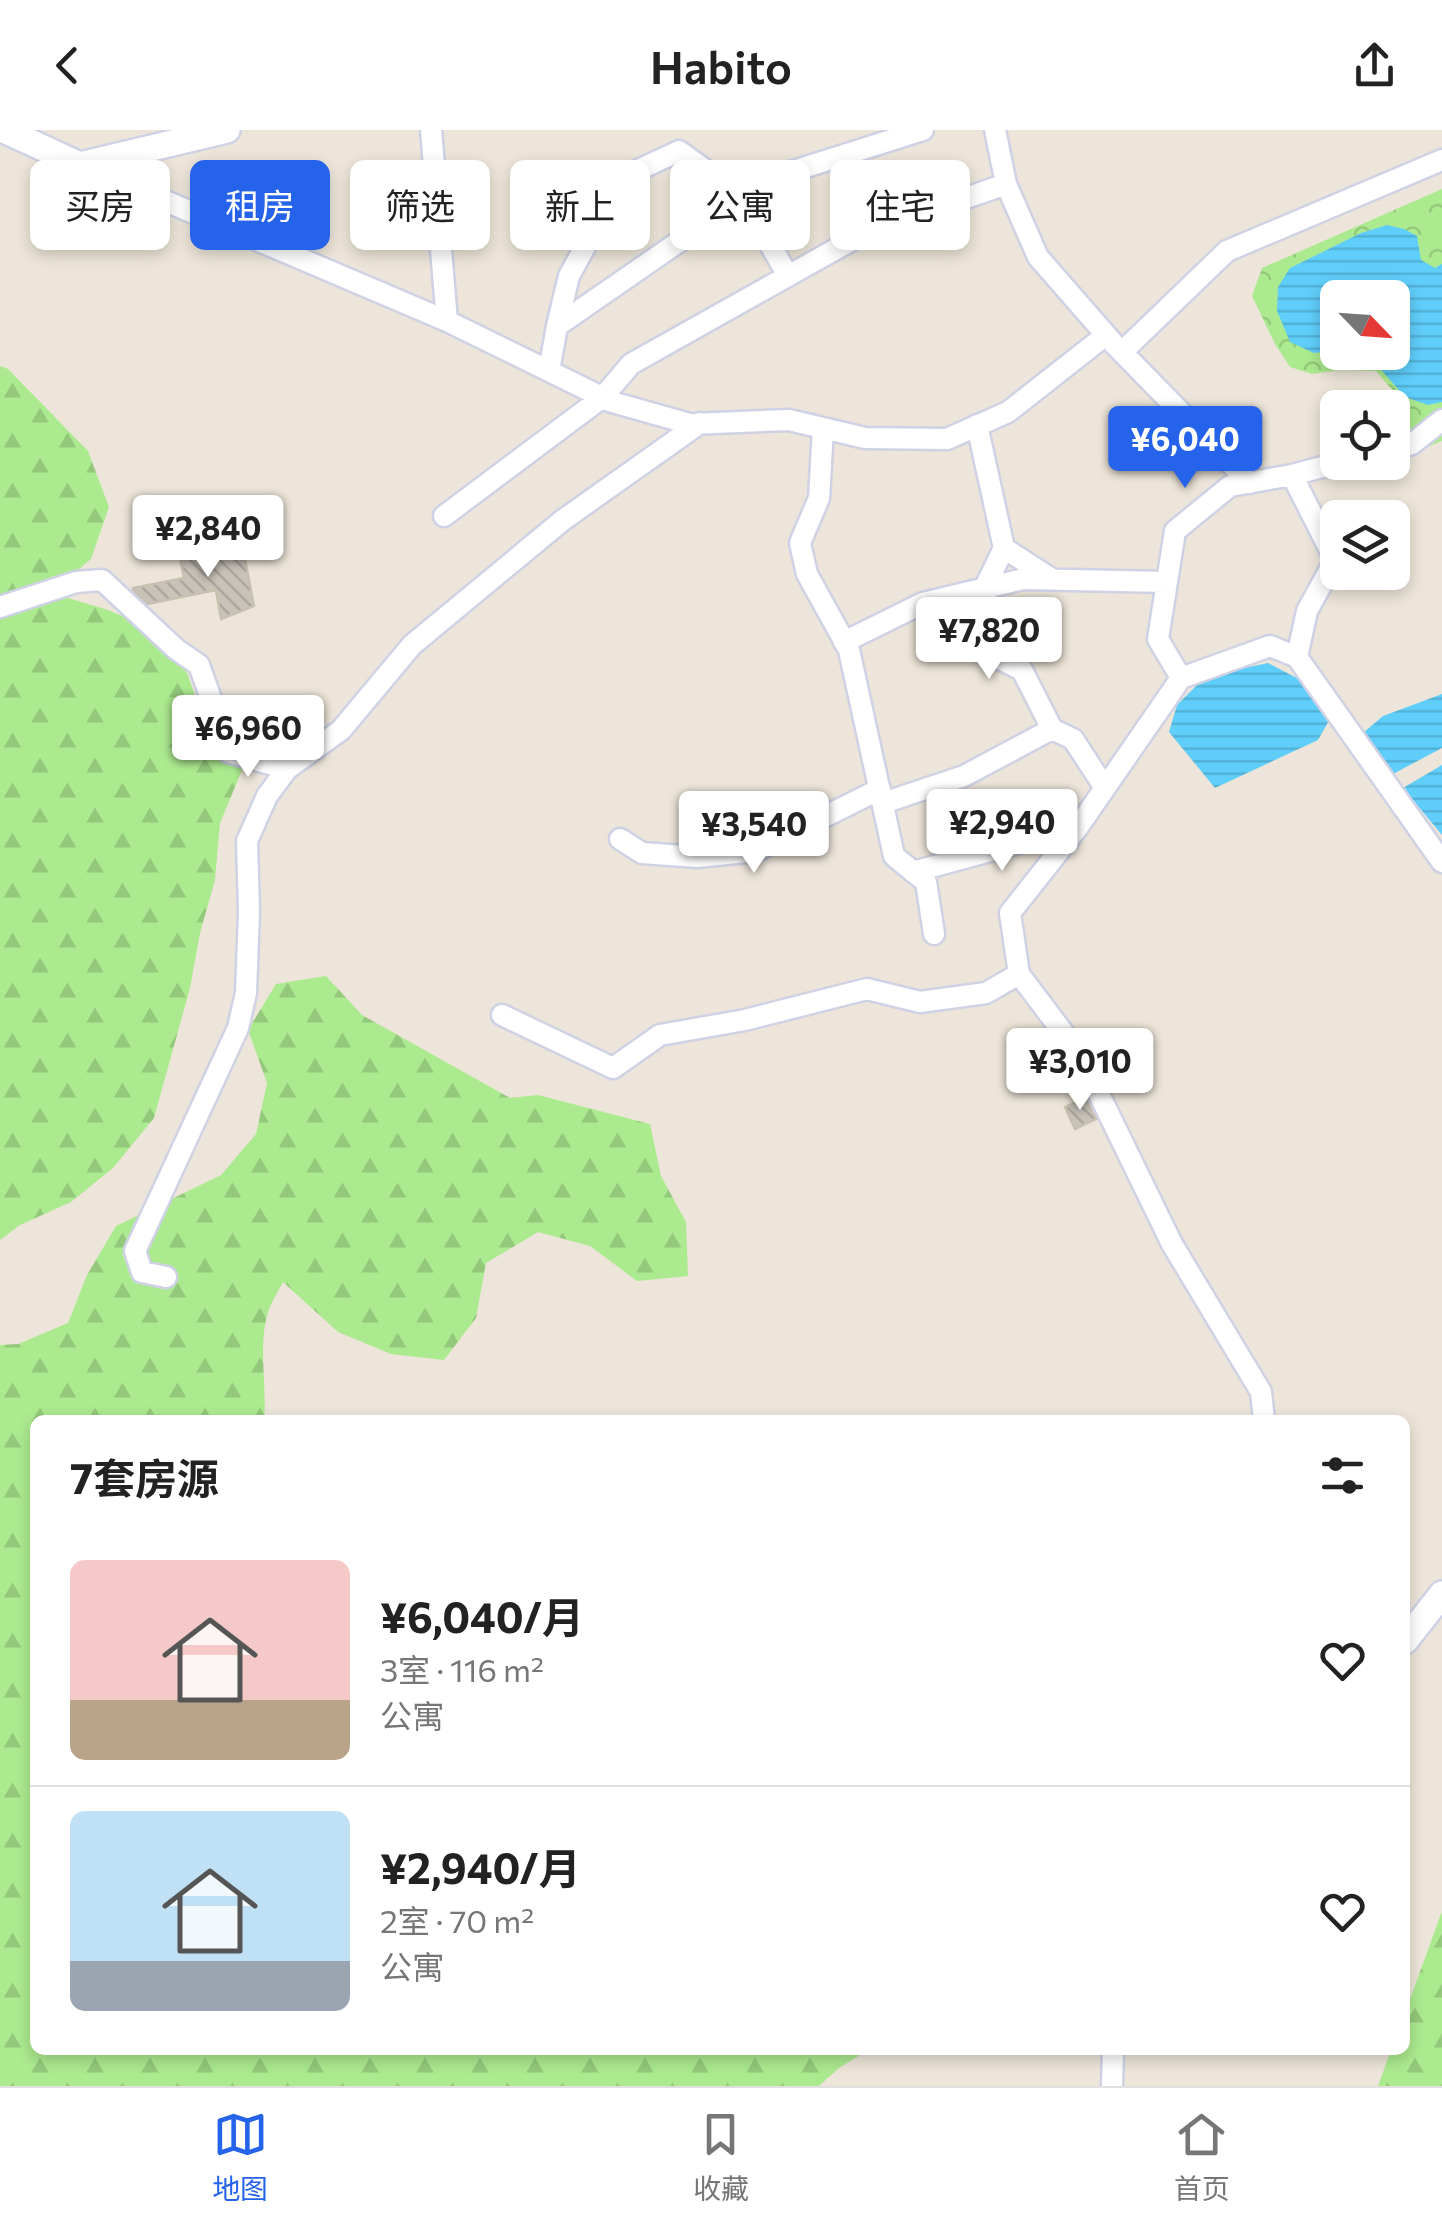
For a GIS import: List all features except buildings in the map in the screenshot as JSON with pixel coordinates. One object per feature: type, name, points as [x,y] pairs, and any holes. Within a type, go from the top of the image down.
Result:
[{"type":"street","points":[[4,130],[68,160]]},
{"type":"street","points":[[104,160],[226,130]]},
{"type":"street","points":[[432,130],[447,321]]},
{"type":"street","points":[[810,166],[923,130]]},
{"type":"street","points":[[996,130],[1006,184],[1038,257],[1106,335],[1250,483]]},
{"type":"street","points":[[550,371],[569,276],[623,178],[679,150],[692,160]]},
{"type":"street","points":[[1122,352],[1226,250],[1442,160]]},
{"type":"street","points":[[444,516],[603,397],[631,364],[861,235],[1006,184]]},
{"type":"street","points":[[170,203],[447,321],[603,397],[690,424],[789,420],[865,438],[947,438],[1008,412],[1106,335]]},
{"type":"street","points":[[557,326],[670,247]]},
{"type":"street","points":[[773,250],[788,276]]},
{"type":"street","points":[[1410,444],[1442,420]]},
{"type":"street","points":[[166,1277],[142,1272],[135,1252],[238,1028],[246,992],[247,841],[267,796],[287,768],[341,730],[412,646],[563,520],[700,424]]},
{"type":"street","points":[[978,425],[1004,548],[984,588],[998,658],[1022,670],[1052,729],[1074,739],[1105,788]]},
{"type":"street","points":[[823,428],[819,498],[800,542],[808,574],[848,650],[894,856],[926,882],[934,934]]},
{"type":"street","points":[[1182,678],[1158,639],[1175,531],[1230,486],[1320,468]]},
{"type":"street","points":[[1292,475],[1335,560],[1306,611],[1297,658]]},
{"type":"street","points":[[1004,548],[1052,580]]},
{"type":"street","points":[[844,642],[923,603],[1023,579],[1167,582]]},
{"type":"street","points":[[0,607],[76,582],[102,580],[176,649],[199,665],[214,707],[218,742],[228,752],[287,768]]},
{"type":"street","points":[[1263,1415],[1261,1392],[1172,1244],[1080,1055],[1018,974],[1010,913],[1078,827],[1182,678],[1270,646],[1297,658],[1442,862]]},
{"type":"street","points":[[620,839],[642,853],[697,857],[756,851],[882,796],[964,776],[1052,729]]},
{"type":"street","points":[[913,872],[1078,827]]},
{"type":"street","points":[[502,1014],[613,1068],[660,1034],[744,1020],[866,989],[920,1002],[986,993],[1018,974]]},
{"type":"street","points":[[1410,1635],[1442,1594]]},
{"type":"street","points":[[1112,2086],[1113,2055]]},
{"type":"green space","points":[[1442,189],[1442,441],[1415,452],[1410,438],[1410,390],[1392,390],[1376,371],[1312,374],[1290,367],[1252,296],[1262,268]]},
{"type":"green space","points":[[0,366],[8,369],[88,451],[109,507],[91,559],[51,593],[155,629],[187,673],[206,726],[242,770],[220,823],[215,880],[154,1118],[113,1168],[71,1202],[20,1225],[0,1240]]},
{"type":"green space","points":[[326,976],[362,1015],[510,1098],[538,1095],[650,1124],[661,1176],[686,1222],[688,1276],[637,1281],[590,1246],[538,1232],[486,1263],[476,1318],[444,1360],[391,1354],[338,1332],[283,1282],[269,1310],[264,1332],[264,1415],[30,1415],[30,2055],[860,2055],[819,2086],[0,2086],[0,1345],[18,1344],[68,1323],[87,1275],[116,1226],[221,1175],[256,1134],[267,1083],[248,1030],[276,984]]},
{"type":"green space","points":[[1442,1911],[1442,2086],[1378,2086],[1389,2055],[1410,2055],[1410,1999]]},
{"type":"water","points":[[1387,225],[1404,229],[1417,236],[1421,260],[1435,268],[1442,264],[1442,402],[1428,405],[1410,399],[1410,390],[1399,390],[1381,370],[1410,370],[1410,280],[1320,280],[1320,352],[1290,342],[1277,311],[1278,287],[1290,268],[1361,233]]},
{"type":"water","points":[[1268,663],[1310,685],[1319,710],[1331,717],[1318,740],[1215,788],[1169,732],[1177,705],[1206,676]]},
{"type":"water","points":[[1442,694],[1442,748],[1393,774],[1357,738],[1383,716]]},
{"type":"water","points":[[1442,765],[1442,835],[1403,788]]}]
